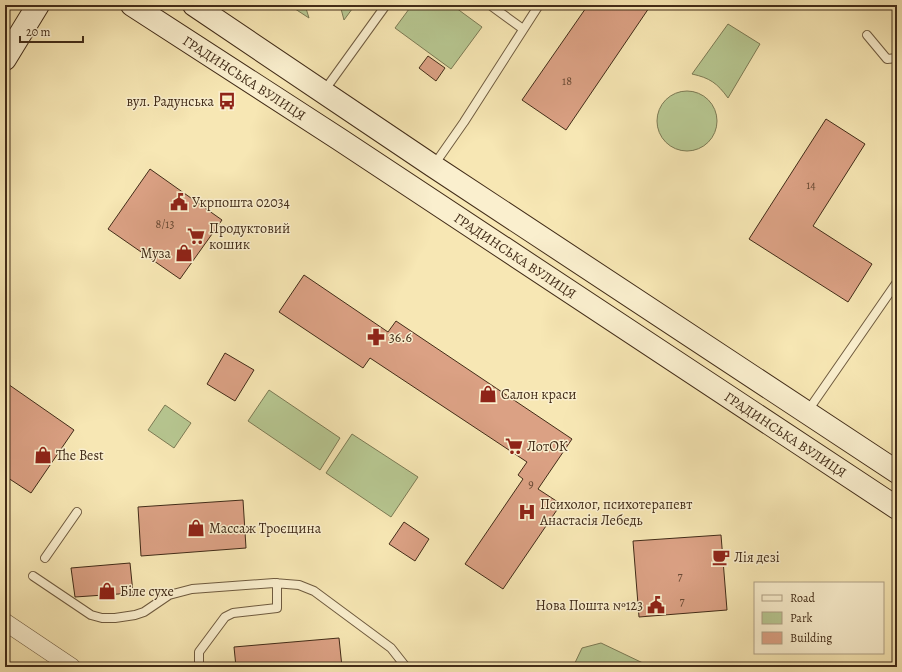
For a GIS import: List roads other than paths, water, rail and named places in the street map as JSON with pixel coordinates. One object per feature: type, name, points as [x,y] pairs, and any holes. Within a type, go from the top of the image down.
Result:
[{"type":"street","points":[[5,59],[38,5]]},
{"type":"street","name":"ГРАДИНСЬКА ВУЛИЦЯ","points":[[132,5],[340,139],[897,508]]},
{"type":"street","name":"ГРАДИНСЬКА ВУЛИЦЯ","points":[[194,5],[433,166],[897,472]]},
{"type":"street","points":[[5,622],[72,667]]},
{"type":"lane","points":[[323,92],[386,5]]},
{"type":"lane","points":[[490,5],[523,29]]},
{"type":"lane","points":[[433,166],[464,122],[538,5]]},
{"type":"lane","points":[[867,35],[887,59],[897,58]]},
{"type":"lane","points":[[807,412],[897,282]]},
{"type":"lane","points":[[45,558],[77,512]]},
{"type":"lane","points":[[33,576],[91,615],[102,618],[115,618],[140,614],[152,608],[169,595],[192,589],[277,583],[299,585],[314,591],[391,648],[406,667]]},
{"type":"lane","points":[[199,667],[199,652],[225,617],[233,613],[277,608],[277,583]]},
{"type":"place","name":"вул. Радунська","points":[[227,101]]},
{"type":"place","name":"Укрпошта 02034","points":[[179,202]]},
{"type":"place","name":"Продуктовий кошик","points":[[196,236]]},
{"type":"place","name":"Муза","points":[[184,253]]},
{"type":"place","name":"36.6","points":[[376,337]]},
{"type":"place","name":"Салон краси","points":[[488,394]]},
{"type":"place","name":"ЛотОК","points":[[514,446]]},
{"type":"place","name":"The Best","points":[[43,455]]},
{"type":"place","name":"Психолог, психотерапевт Анастасія Лебедь","points":[[527,512]]},
{"type":"place","name":"Массаж Троєщина","points":[[196,528]]},
{"type":"place","name":"Лія дезі","points":[[721,557]]},
{"type":"place","name":"Біле сухе","points":[[107,591]]},
{"type":"place","name":"Нова Пошта №123","points":[[656,605]]}]
